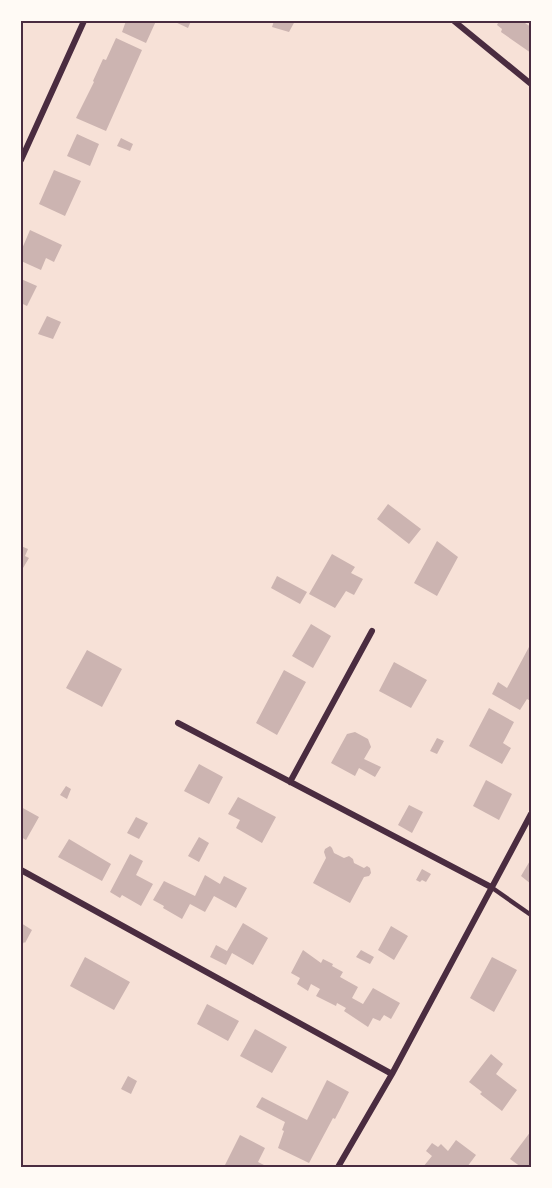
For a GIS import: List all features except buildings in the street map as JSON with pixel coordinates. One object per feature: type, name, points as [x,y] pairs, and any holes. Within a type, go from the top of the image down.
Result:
[{"type":"street","points":[[21,160],[84,21]]},
{"type":"street","points":[[454,21],[531,84]]},
{"type":"street","points":[[290,782],[372,631]]},
{"type":"street","points":[[178,723],[491,887]]},
{"type":"street","points":[[338,1167],[392,1074],[531,814]]},
{"type":"street","points":[[21,870],[392,1074]]},
{"type":"lane","points":[[491,887],[531,915]]}]
